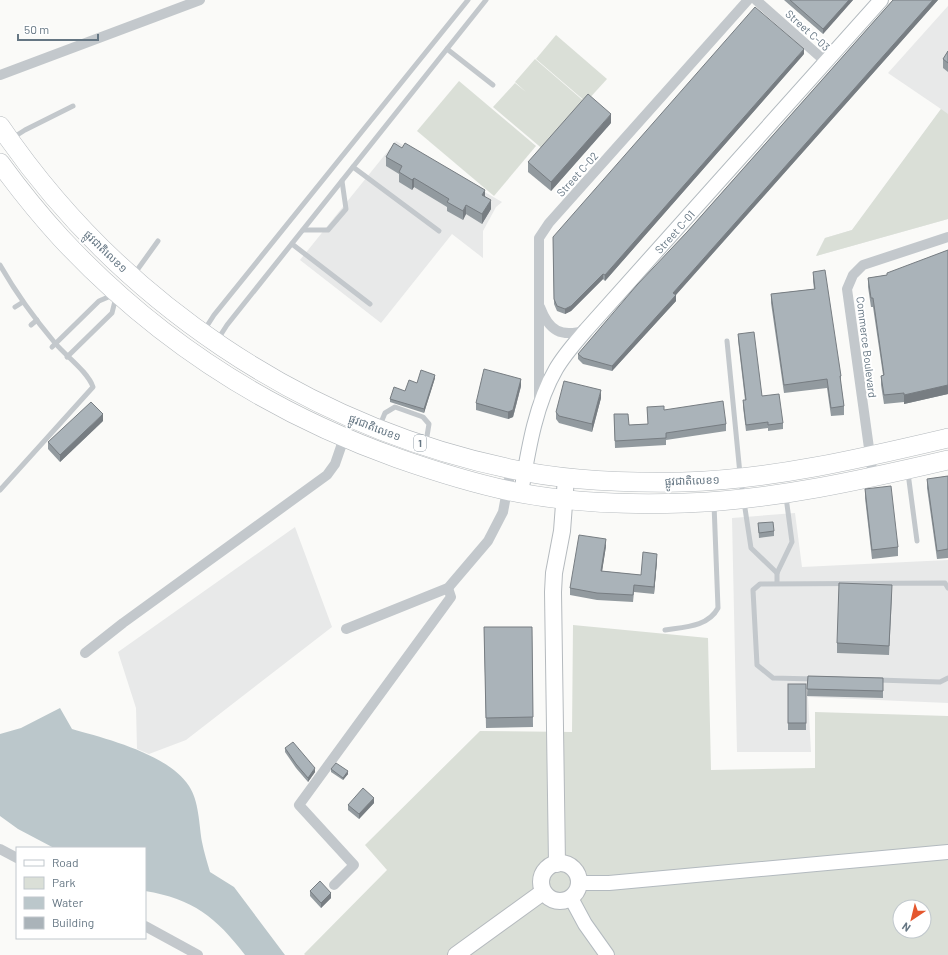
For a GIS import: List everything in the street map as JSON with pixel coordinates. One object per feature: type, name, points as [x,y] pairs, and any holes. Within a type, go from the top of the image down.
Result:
[{"type":"highway","name":"ផ្លូវជាតិលេខ១","points":[[5,133],[45,186],[165,333],[207,364],[272,404],[344,438],[418,466],[515,492],[564,499],[641,504],[714,502],[744,499],[783,482],[869,455],[948,438]]},
{"type":"highway","name":"ផ្លូវជាតិលេខ១","points":[[0,163],[60,238],[125,285],[178,316],[209,338],[284,385],[319,403],[378,429],[425,445],[518,470],[566,478],[641,482],[684,482],[740,478],[783,482],[873,477],[948,460]]},
{"type":"main road","points":[[557,864],[553,592],[554,573],[562,531],[566,478]]},
{"type":"main road","points":[[557,864],[570,867],[578,876],[578,882],[575,893],[571,898],[560,901],[553,900],[543,892],[541,884],[543,874],[546,869],[557,864]]},
{"type":"main road","points":[[456,955],[543,892]]},
{"type":"street","points":[[0,75],[200,0]]},
{"type":"street","name":"Street C-02","points":[[540,408],[538,301],[539,238],[544,230],[748,0]]},
{"type":"street","name":"Street C-03","points":[[756,0],[826,62]]},
{"type":"street","name":"Street C-01","points":[[515,492],[518,470],[540,408],[556,370],[586,330],[881,0]]},
{"type":"street","name":"Commerce Boulevard","points":[[873,477],[847,289],[853,275],[863,265],[948,237]]},
{"type":"street","points":[[538,301],[545,319],[551,327],[560,332],[572,334],[586,330]]},
{"type":"street","points":[[85,653],[123,623],[327,475],[335,464],[344,438]]},
{"type":"street","points":[[346,629],[448,588],[488,541],[515,492]]},
{"type":"street","points":[[334,885],[354,865],[299,805],[451,597],[448,588]]},
{"type":"street","points":[[0,850],[16,858]]},
{"type":"street","points":[[578,882],[609,883],[948,852]]},
{"type":"street","points":[[571,898],[585,924],[607,955]]},
{"type":"street","points":[[146,927],[198,955]]},
{"type":"lane","points":[[209,338],[214,315],[468,0]]},
{"type":"lane","points":[[209,338],[228,324],[486,0]]},
{"type":"lane","points":[[448,49],[493,85]]},
{"type":"lane","points":[[5,133],[25,130],[73,106]]},
{"type":"lane","points":[[353,167],[439,231]]},
{"type":"lane","points":[[303,230],[328,230],[336,222],[346,207],[342,181]]},
{"type":"lane","points":[[67,358],[112,313],[125,285],[158,241]]},
{"type":"lane","points":[[292,244],[370,304]]},
{"type":"lane","points":[[0,265],[23,302],[54,346],[91,381],[94,387],[0,490]]},
{"type":"lane","points":[[0,277],[6,274]]},
{"type":"lane","points":[[54,346],[99,301],[125,285]]},
{"type":"lane","points":[[15,308],[23,302]]},
{"type":"lane","points":[[31,325],[37,320]]},
{"type":"lane","points":[[727,341],[740,478],[751,548],[777,573]]},
{"type":"lane","points":[[378,429],[386,413],[395,407],[423,417],[429,424],[425,445]]},
{"type":"lane","points":[[908,470],[918,541]]},
{"type":"lane","points":[[777,582],[777,573],[792,542],[783,482]]},
{"type":"lane","points":[[665,630],[693,626],[708,620],[718,608],[714,502]]},
{"type":"lane","points":[[821,679],[773,678],[757,665],[753,590],[760,584],[777,582],[945,583],[948,588]]},
{"type":"lane","points":[[869,680],[940,682],[948,678]]},
{"type":"shaded area","points":[[948,6],[948,219],[816,256],[825,238],[852,230],[941,109],[888,73]]},
{"type":"shaded area","points":[[396,141],[502,202],[496,207],[483,231],[483,258],[452,234],[381,323],[300,260]]},
{"type":"shaded area","points":[[795,513],[802,567],[948,560],[948,703],[808,697],[811,752],[737,752],[732,518]]},
{"type":"shaded area","points":[[295,527],[332,627],[186,740],[149,754],[137,749],[136,708],[118,652]]},
{"type":"green space","points":[[556,35],[607,79],[586,102],[536,59]]},
{"type":"green space","points":[[535,59],[586,103],[545,151],[493,107],[515,83],[526,92],[515,82]]},
{"type":"green space","points":[[459,81],[536,146],[494,196],[417,131]]},
{"type":"green space","points":[[941,109],[948,114],[948,219],[816,256],[825,238],[852,230]]},
{"type":"green space","points":[[573,625],[708,638],[711,770],[815,768],[815,712],[948,716],[948,955],[305,955],[304,954],[387,870],[365,845],[480,731],[572,732]]},
{"type":"water","points":[[60,708],[72,729],[136,749],[167,765],[179,775],[189,786],[195,799],[202,842],[210,872],[234,887],[285,955],[245,955],[224,930],[202,912],[177,899],[146,891],[146,847],[52,847],[18,829],[0,816],[0,734],[21,728]]},
{"type":"building","points":[[790,0],[849,0],[823,29]]},
{"type":"building","points":[[893,0],[933,0],[673,293],[676,295],[612,366],[583,358],[578,354],[637,285],[687,232]]},
{"type":"building","points":[[755,7],[804,49],[605,275],[603,274],[571,306],[565,309],[557,306],[554,299],[553,237]]},
{"type":"building","points":[[948,51],[948,63],[943,59]]},
{"type":"building","points":[[588,94],[611,114],[551,182],[528,162]]},
{"type":"building","points":[[394,143],[402,148],[405,143],[485,190],[482,195],[491,200],[482,214],[466,205],[463,211],[447,202],[449,199],[414,178],[412,180],[399,172],[402,166],[386,157]]},
{"type":"building","points":[[948,250],[948,385],[904,395],[904,393],[884,395],[881,376],[884,375],[873,298],[871,298],[868,278],[887,275],[887,273]]},
{"type":"building","points":[[825,270],[844,406],[831,408],[827,379],[784,385],[771,294],[815,289],[813,272]]},
{"type":"building","points":[[754,332],[762,396],[779,394],[783,423],[768,425],[768,422],[746,425],[743,400],[746,400],[738,334]]},
{"type":"building","points":[[484,369],[521,379],[513,410],[508,412],[476,403]]},
{"type":"building","points":[[421,370],[435,375],[424,409],[390,399],[394,387],[405,391],[409,380],[417,383]]},
{"type":"building","points":[[564,381],[601,390],[592,424],[559,416],[556,412]]},
{"type":"building","points":[[723,401],[726,424],[666,433],[666,438],[615,441],[614,414],[628,414],[629,425],[648,424],[647,407],[664,406],[664,410]]},
{"type":"building","points":[[91,402],[103,414],[60,455],[48,442]]},
{"type":"building","points":[[948,476],[948,549],[937,551],[927,479]]},
{"type":"building","points":[[891,486],[898,547],[872,550],[865,489]]},
{"type":"building","points":[[773,522],[774,531],[759,533],[758,523]]},
{"type":"building","points":[[579,535],[606,539],[601,571],[641,575],[643,552],[657,554],[654,587],[634,585],[633,595],[597,593],[570,588]]},
{"type":"building","points":[[839,583],[892,585],[889,646],[837,643]]},
{"type":"building","points":[[484,627],[532,627],[533,717],[486,718]]},
{"type":"building","points":[[808,676],[883,678],[883,691],[807,689]]},
{"type":"building","points":[[788,684],[806,684],[806,723],[788,723]]},
{"type":"building","points":[[293,742],[315,768],[308,778],[285,748]]},
{"type":"building","points":[[336,763],[348,771],[343,778],[331,769]]},
{"type":"building","points":[[363,788],[374,798],[359,814],[348,805]]},
{"type":"building","points":[[320,881],[331,893],[321,903],[310,891]]}]
